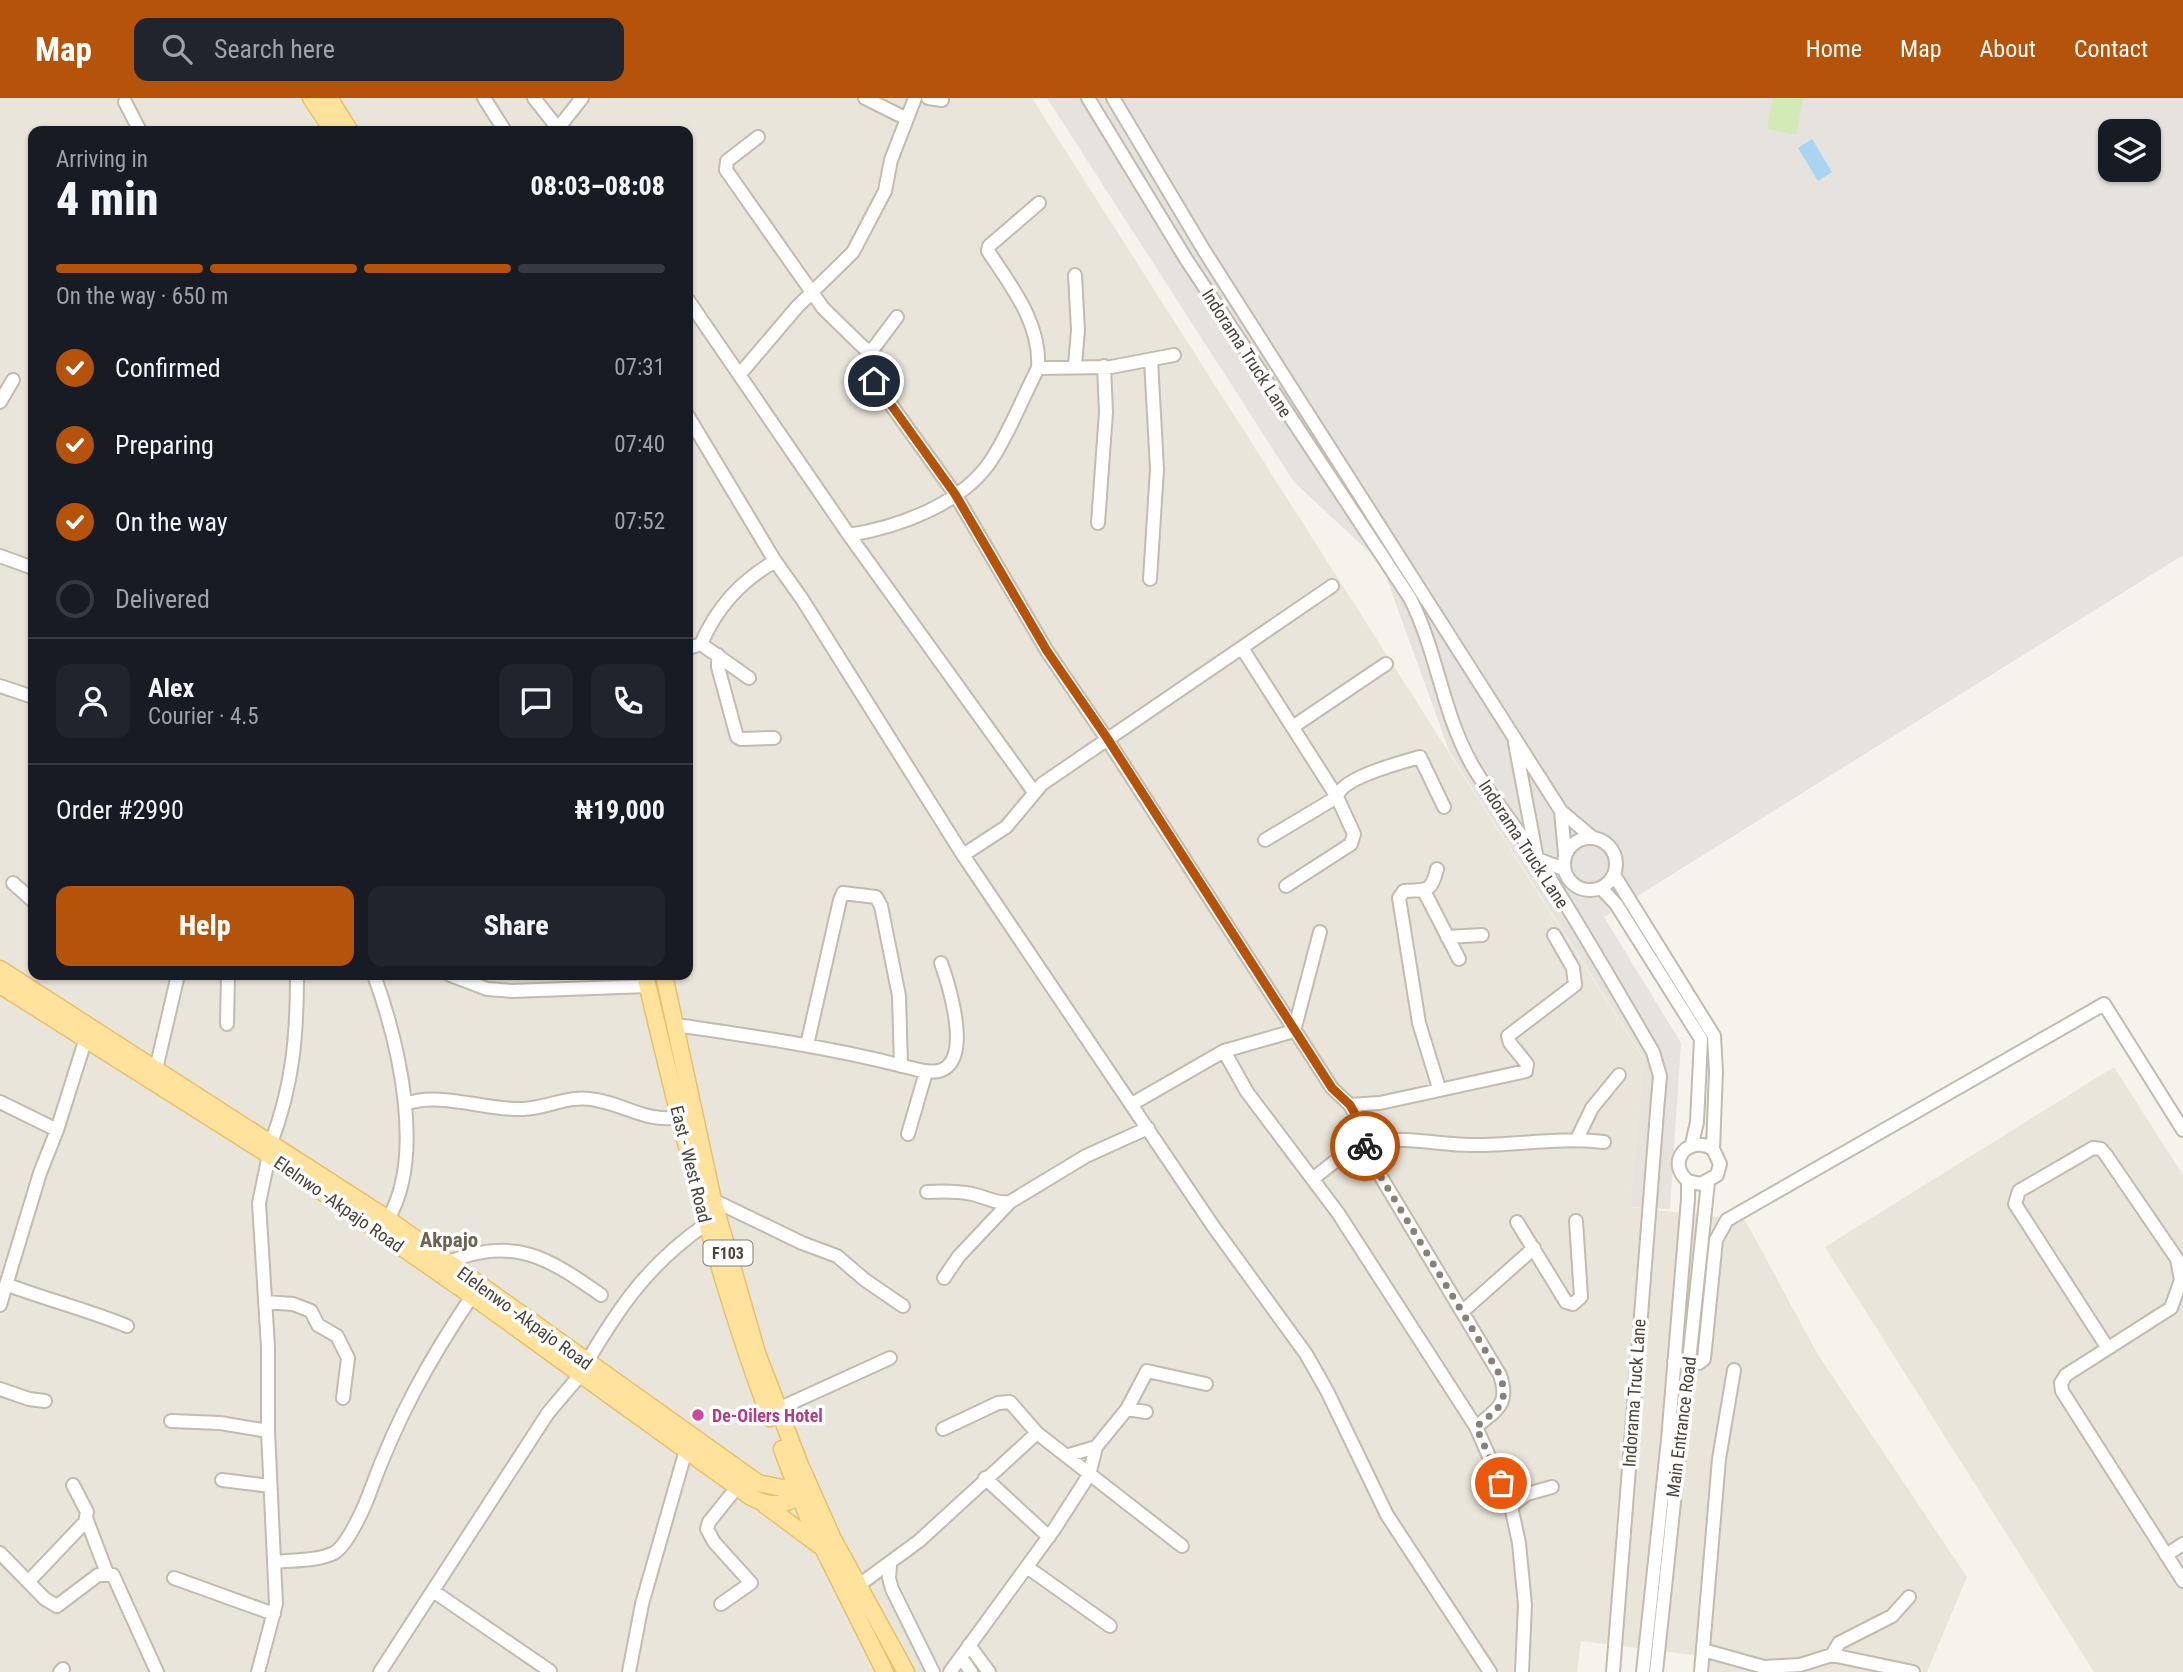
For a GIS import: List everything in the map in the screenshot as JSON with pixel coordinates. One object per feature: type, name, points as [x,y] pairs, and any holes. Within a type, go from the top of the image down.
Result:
[{"type":"main road","points":[[311,98],[330,126]]},
{"type":"main road","points":[[329,98],[347,126]]},
{"type":"main road","name":"Elelenwo -Akpajo Road","points":[[0,969],[156,1069],[270,1149],[388,1219],[584,1368],[758,1483],[804,1489]]},
{"type":"main road","name":"East - West Road","points":[[647,980],[706,1224],[747,1356],[781,1447],[804,1489]]},
{"type":"main road","name":"East - West Road","points":[[665,980],[713,1200],[757,1353],[804,1489],[827,1543]]},
{"type":"main road","name":"Elelnwo -Akpajo Road","points":[[0,985],[270,1149],[472,1296],[584,1368],[686,1450],[765,1505],[827,1543]]},
{"type":"main road","points":[[758,1483],[776,1476],[781,1469],[781,1447]]},
{"type":"main road","points":[[765,1505],[785,1504],[804,1489]]},
{"type":"main road","name":"F103","points":[[827,1543],[859,1585],[906,1672]]},
{"type":"main road","name":"F103","points":[[827,1543],[885,1672]]},
{"type":"street","points":[[484,98],[502,126]]},
{"type":"street","points":[[534,98],[554,126]]},
{"type":"street","points":[[560,126],[582,98]]},
{"type":"street","points":[[865,98],[907,119]]},
{"type":"street","points":[[740,373],[811,292],[853,252],[884,191],[891,160],[915,98]]},
{"type":"street","points":[[928,98],[942,100]]},
{"type":"street","name":"Indorama Truck Lane","points":[[1088,98],[1186,259],[1410,598],[1426,629],[1434,665],[1466,753],[1537,859],[1653,1052],[1660,1076],[1613,1672]]},
{"type":"street","points":[[1113,98],[1205,252],[1561,811],[1593,838],[1606,843],[1614,853],[1614,875],[1714,1035],[1716,1072],[1713,1149],[1720,1164],[1717,1175],[1708,1182],[1688,1181]]},
{"type":"street","points":[[125,102],[137,126]]},
{"type":"street","points":[[758,137],[727,161],[726,170],[811,292],[849,337],[866,350],[873,349],[897,317]]},
{"type":"street","points":[[849,535],[883,530],[910,519],[955,494],[973,480],[992,459],[1038,368],[1039,355],[1030,324],[1017,295],[988,251],[996,238],[1039,203]]},
{"type":"street","points":[[1075,275],[1078,330],[1075,365]]},
{"type":"street","points":[[693,307],[849,535],[1034,792]]},
{"type":"street","points":[[1038,368],[1104,366],[1174,355]]},
{"type":"street","points":[[1150,579],[1157,469],[1151,360]]},
{"type":"street","points":[[1098,523],[1106,412],[1104,366]]},
{"type":"street","points":[[0,402],[13,380]]},
{"type":"street","points":[[874,381],[955,494],[1047,651],[1107,738],[1294,1031],[1332,1088],[1350,1105],[1367,1145],[1500,1375],[1505,1390],[1501,1405],[1476,1427]]},
{"type":"street","points":[[693,424],[775,561],[802,598],[963,855],[1213,1226],[1306,1354],[1327,1391],[1387,1515],[1490,1672]]},
{"type":"street","points":[[0,556],[28,566]]},
{"type":"street","points":[[1386,564],[1403,559]]},
{"type":"street","points":[[749,678],[718,654],[694,646],[731,594],[751,576],[775,561]]},
{"type":"street","points":[[963,855],[1006,827],[1022,811],[1034,792],[1107,738],[1332,586]]},
{"type":"street","points":[[1242,648],[1337,797],[1350,820],[1354,839],[1286,886]]},
{"type":"street","points":[[718,654],[718,667],[737,737],[774,738]]},
{"type":"street","points":[[1294,726],[1386,664]]},
{"type":"street","points":[[0,686],[28,695]]},
{"type":"street","points":[[1513,734],[1537,859],[1564,869],[1578,887],[1586,890],[1601,888],[1614,875]]},
{"type":"street","points":[[1265,840],[1337,797],[1338,791],[1363,777],[1420,757],[1444,807]]},
{"type":"street","points":[[1561,811],[1564,869]]},
{"type":"street","points":[[1565,854],[1577,841],[1593,838]]},
{"type":"street","points":[[1437,869],[1430,888],[1424,891],[1404,891],[1399,898],[1419,1023],[1438,1088]]},
{"type":"street","points":[[13,883],[28,896]]},
{"type":"street","points":[[1601,888],[1616,904],[1701,1039],[1697,1122],[1692,1144]]},
{"type":"street","points":[[1424,891],[1459,958]]},
{"type":"street","points":[[807,1045],[843,893],[876,897],[881,906],[899,996],[901,1066]]},
{"type":"street","points":[[1294,1031],[1320,932]]},
{"type":"street","points":[[1447,937],[1482,935]]},
{"type":"street","points":[[1350,1105],[1380,1103],[1438,1088],[1526,1071],[1527,1064],[1508,1036],[1575,985],[1573,968],[1554,935]]},
{"type":"street","points":[[676,1025],[807,1045],[926,1072],[946,1069],[953,1061],[956,1049],[953,999],[941,963]]},
{"type":"street","points":[[156,1069],[176,980]]},
{"type":"street","points":[[227,1024],[228,980]]},
{"type":"street","points":[[258,1672],[274,1614],[276,1562],[270,1486],[265,1302],[259,1203],[270,1149],[293,1067],[298,1023],[298,980]]},
{"type":"street","points":[[375,980],[406,1104],[404,1180],[399,1201],[388,1219]]},
{"type":"street","points":[[463,980],[487,989],[512,991],[647,980]]},
{"type":"street","points":[[1674,1361],[1699,1363],[1707,1351],[1716,1240],[1727,1220],[2104,1004],[2183,1130]]},
{"type":"street","points":[[1132,1104],[1224,1051],[1294,1031]]},
{"type":"street","points":[[0,1305],[40,1173],[57,1130],[86,1038]]},
{"type":"street","points":[[1224,1051],[1247,1093],[1313,1179],[1476,1427],[1511,1506],[1519,1543],[1525,1605],[1522,1672]]},
{"type":"street","points":[[908,1134],[926,1072]]},
{"type":"street","points":[[1577,1139],[1592,1108],[1619,1075]]},
{"type":"street","points":[[406,1104],[431,1101],[524,1110],[578,1097],[598,1100],[651,1119],[679,1117]]},
{"type":"street","points":[[0,1102],[57,1130]]},
{"type":"street","points":[[944,1278],[959,1256],[1010,1202],[1086,1156],[1148,1128]]},
{"type":"street","points":[[1313,1179],[1344,1155],[1367,1145],[1396,1140],[1483,1145],[1577,1139],[1604,1142]]},
{"type":"street","points":[[1643,1672],[1674,1361],[1688,1181],[1681,1173],[1678,1162],[1683,1151],[1692,1144],[1700,1143],[1713,1149]]},
{"type":"street","points":[[2107,1347],[2015,1204],[2020,1191],[2093,1148],[2101,1149],[2106,1155],[2181,1269],[2177,1295],[2171,1308],[2066,1375],[2061,1383],[2062,1391],[2183,1581]]},
{"type":"street","name":"Main Entrance Road","points":[[1656,1672],[1708,1182]]},
{"type":"street","points":[[927,1192],[950,1191],[974,1194],[996,1202],[1010,1202]]},
{"type":"street","points":[[713,1200],[802,1243],[837,1256],[865,1280],[903,1306]]},
{"type":"street","points":[[1517,1222],[1566,1302],[1577,1302],[1581,1297],[1576,1221]]},
{"type":"street","points":[[381,1672],[548,1413],[584,1368],[634,1288],[674,1247],[706,1224]]},
{"type":"street","points":[[448,1262],[477,1251],[495,1248],[519,1252],[562,1267],[601,1295]]},
{"type":"street","points":[[1463,1311],[1534,1248]]},
{"type":"street","points":[[8,1285],[51,1301],[79,1307],[127,1326]]},
{"type":"street","points":[[276,1562],[323,1556],[335,1552],[342,1544],[365,1505],[395,1425],[422,1374],[472,1296]]},
{"type":"street","points":[[265,1302],[293,1304],[311,1311],[318,1325],[337,1336],[348,1358],[344,1398]]},
{"type":"street","points":[[778,1409],[890,1359]]},
{"type":"street","points":[[1701,1672],[1719,1459],[1734,1370]]},
{"type":"street","points":[[950,1672],[1049,1537],[1089,1475],[1096,1447],[1128,1409],[1147,1371],[1206,1384]]},
{"type":"street","points":[[0,1389],[29,1399],[45,1401]]},
{"type":"street","points":[[943,1429],[1005,1401],[1014,1405],[1037,1433],[1069,1455],[1089,1475],[1182,1546]]},
{"type":"street","points":[[1128,1409],[1146,1412]]},
{"type":"street","points":[[171,1421],[220,1423],[268,1431]]},
{"type":"street","points":[[859,1585],[890,1564],[1037,1433]]},
{"type":"street","points":[[1069,1455],[1096,1447]]},
{"type":"street","points":[[629,1672],[642,1604],[686,1450]]},
{"type":"street","points":[[985,1478],[1049,1537]]},
{"type":"street","points":[[222,1480],[270,1486]]},
{"type":"street","points":[[73,1485],[107,1573]]},
{"type":"street","points":[[721,1604],[751,1583],[714,1542],[706,1529],[738,1486]]},
{"type":"street","points":[[1511,1506],[1527,1493],[1552,1487]]},
{"type":"street","points":[[29,1581],[86,1518]]},
{"type":"street","points":[[2166,1555],[2183,1544]]},
{"type":"street","points":[[0,1553],[45,1599],[57,1606],[98,1575],[113,1575],[119,1583],[157,1672]]},
{"type":"street","points":[[890,1564],[889,1578],[892,1589],[933,1672]]},
{"type":"street","points":[[1027,1567],[1110,1626]]},
{"type":"street","points":[[174,1578],[274,1614]]},
{"type":"street","points":[[433,1591],[550,1671]]},
{"type":"street","points":[[1832,1654],[1839,1643],[1892,1616],[1909,1597]]},
{"type":"street","points":[[969,1645],[989,1672]]},
{"type":"street","points":[[1703,1650],[1764,1667],[1800,1665],[1832,1654],[1913,1672]]},
{"type":"street","points":[[961,1657],[971,1672]]},
{"type":"shaded area","points":[[0,98],[1032,98],[1644,1059],[1630,1207],[1745,1220],[1817,1353],[1967,1577],[1927,1672],[1708,1672],[1709,1657],[1581,1641],[1577,1672],[0,1672]]},
{"type":"shaded area","points":[[1047,98],[2183,98],[2183,555],[1604,917],[1681,1043],[1670,1209],[1630,1207],[1644,1058],[1450,753],[1381,563],[1294,482]]},
{"type":"shaded area","points":[[2114,1067],[2183,1175],[2183,1672],[2094,1672],[1825,1247]]},
{"type":"green space","points":[[1773,98],[1803,98],[1796,135],[1767,129]]},
{"type":"water","points":[[1812,139],[1832,172],[1818,181],[1798,148]]},
{"type":"way so far","points":[[1365,1146],[1363,1147],[1500,1375],[1505,1390],[1501,1405],[1476,1427],[1501,1483]]},
{"type":"place","name":"De-Oilers Hotel","points":[[698,1415]]},
{"type":"district","name":"Akpajo","points":[[449,1240]]},
{"type":"route","points":[[874,381],[955,494],[1047,651],[1107,738],[1145,801],[1332,1088],[1341,1100],[1350,1105],[1372,1143],[1365,1146]]}]
